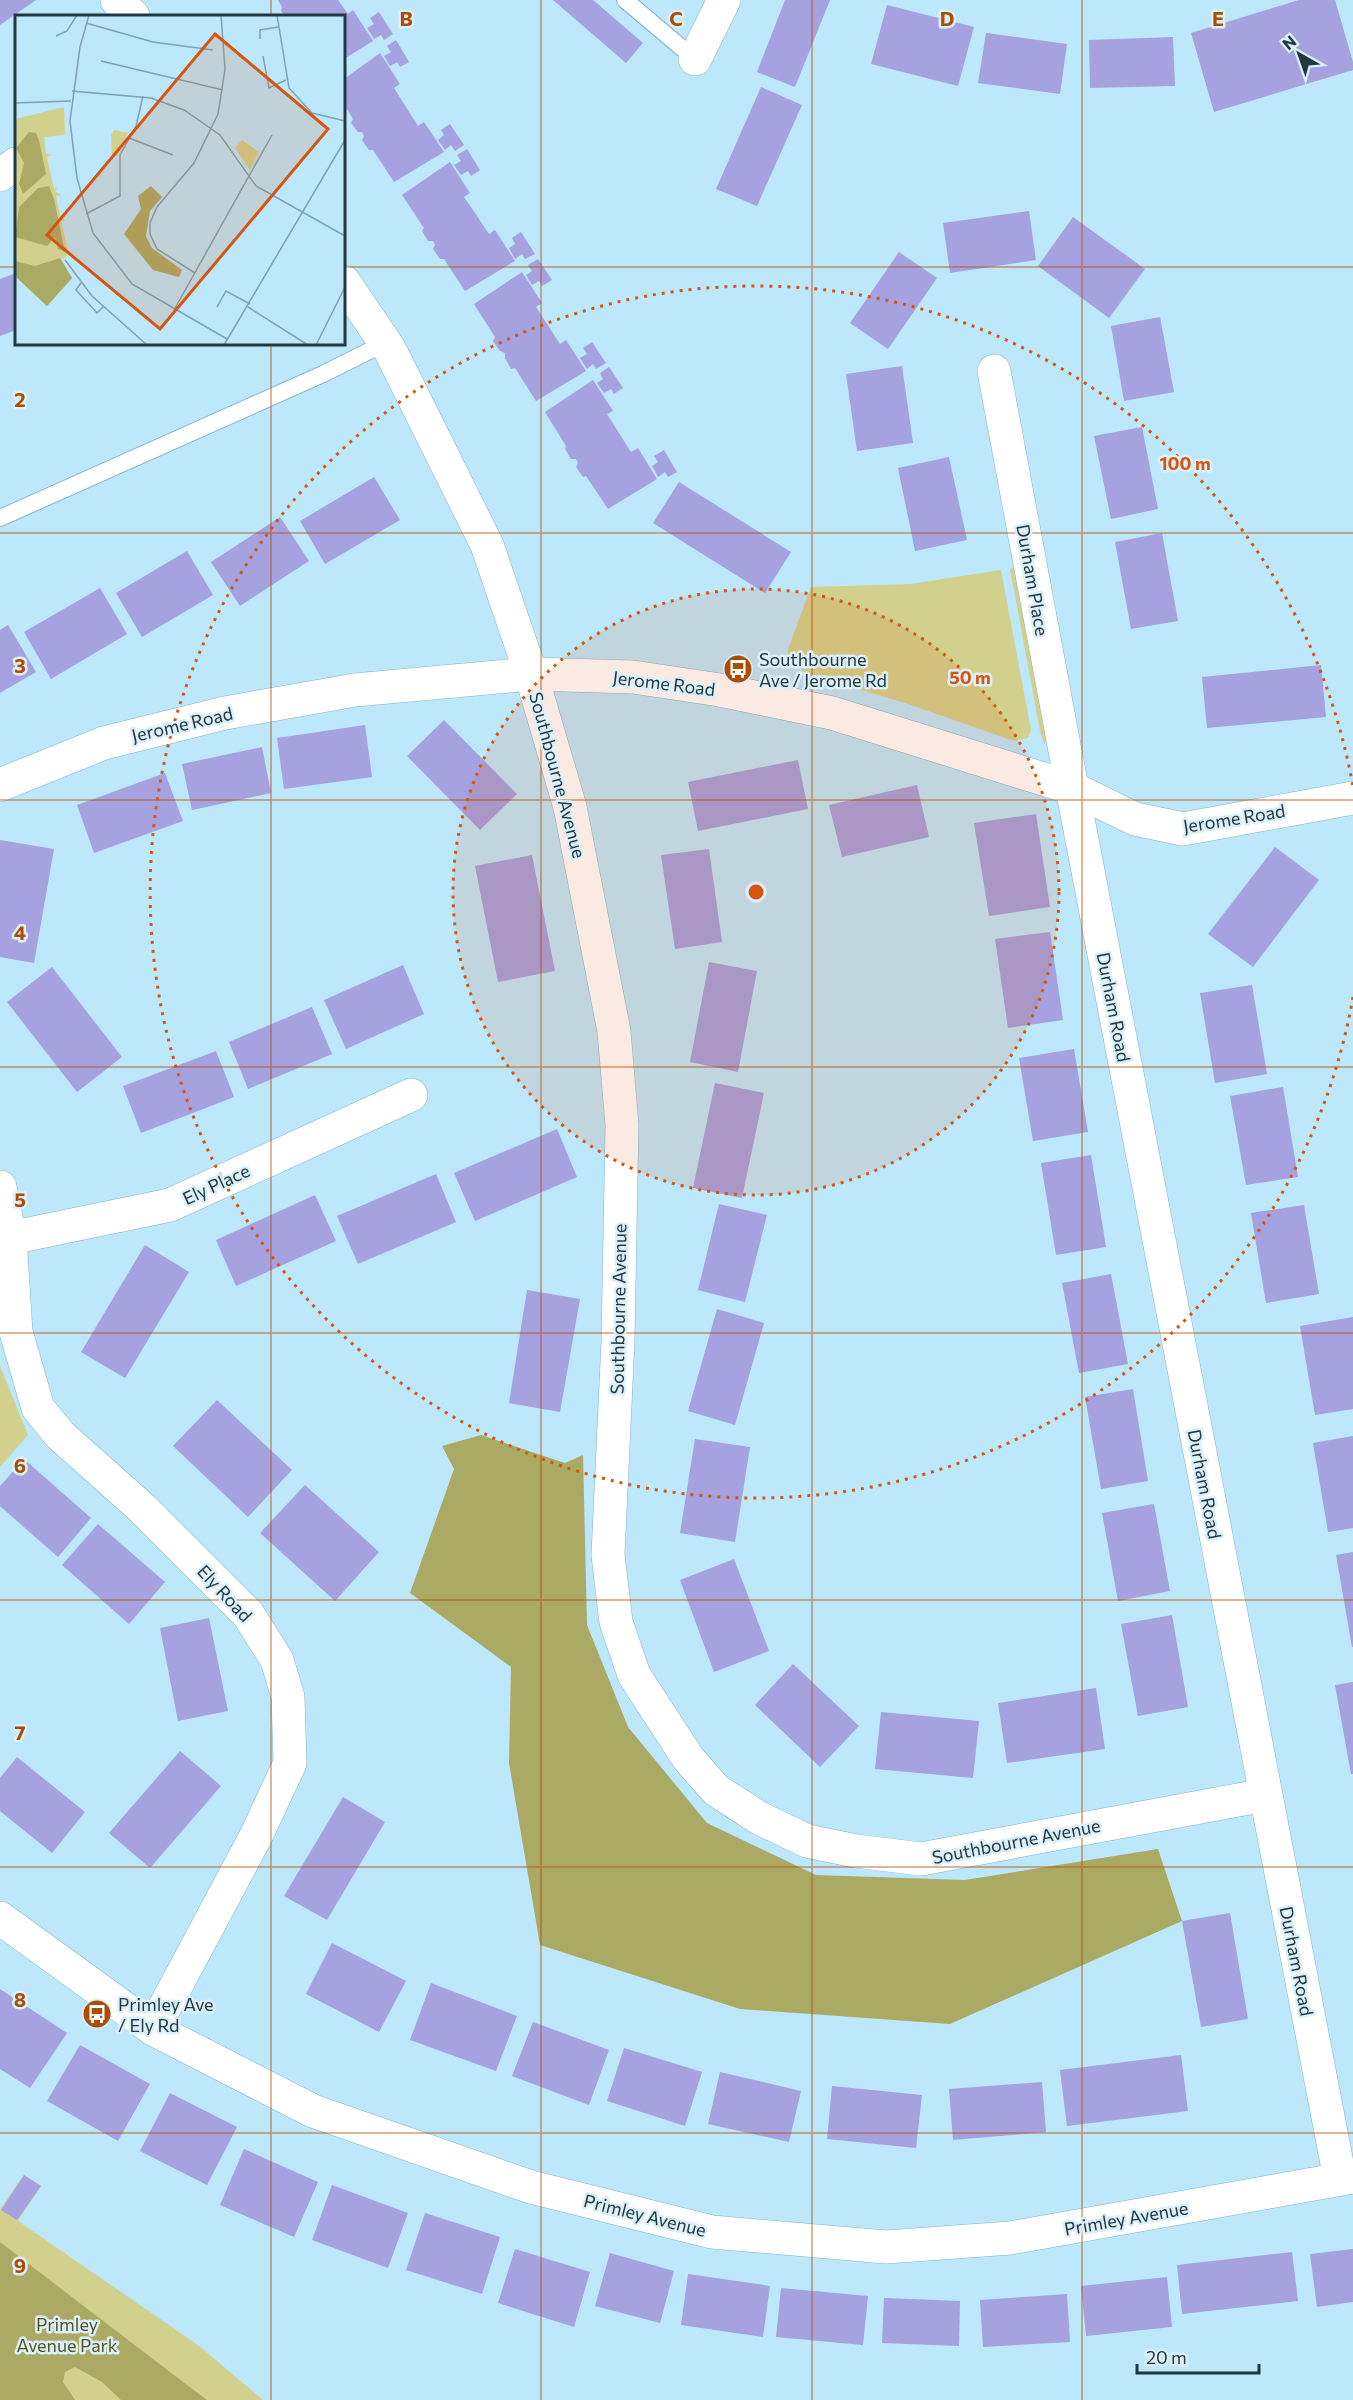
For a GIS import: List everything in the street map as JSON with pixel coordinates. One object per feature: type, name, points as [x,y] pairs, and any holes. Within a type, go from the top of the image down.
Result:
[{"type":"street","points":[[117,0],[132,15]]},
{"type":"street","points":[[695,58],[724,0]]},
{"type":"street","points":[[0,175],[15,165]]},
{"type":"street","name":"Southbourne Avenue","points":[[345,283],[385,343],[422,411],[487,545],[531,674],[570,807],[614,1031],[622,1125],[618,1341],[608,1556],[616,1622],[634,1675],[654,1708],[688,1758],[716,1790],[759,1818],[807,1841],[856,1851],[921,1859],[1265,1795]]},
{"type":"street","name":"Durham Place","points":[[994,371],[1072,788]]},
{"type":"street","name":"Jerome Road","points":[[0,785],[104,743],[225,713],[355,690],[531,674],[633,677],[720,690],[832,713],[1072,788],[1135,819],[1183,829],[1353,798]]},
{"type":"street","name":"Durham Road","points":[[1072,788],[1265,1795],[1346,2178]]},
{"type":"street","name":"Ely Place","points":[[10,1238],[170,1205],[411,1095]]},
{"type":"street","name":"Ely Road","points":[[0,1187],[10,1238],[16,1332],[38,1408],[60,1434],[143,1509],[248,1614],[277,1660],[288,1697],[290,1763],[257,1834],[153,2029]]},
{"type":"street","name":"Primley Avenue","points":[[0,1918],[153,2029],[313,2111],[531,2187],[712,2232],[886,2247],[1010,2238],[1346,2178]]},
{"type":"lane","points":[[625,0],[695,58]]},
{"type":"lane","points":[[0,518],[323,374],[385,343]]},
{"type":"green space","points":[[1016,568],[1049,737],[1044,744],[1010,569]]},
{"type":"green space","points":[[1001,570],[1031,730],[1028,738],[1014,741],[908,704],[826,679],[820,680],[821,675],[811,674],[810,679],[800,667],[803,664],[797,657],[793,659],[787,652],[811,587],[911,584]]},
{"type":"green space","points":[[0,1366],[28,1435],[0,1467]]},
{"type":"green space","points":[[481,1435],[565,1463],[583,1455],[587,1625],[628,1727],[707,1823],[816,1875],[965,1880],[1158,1849],[1182,1921],[950,2024],[740,2009],[540,1945],[509,1763],[511,1667],[410,1593],[454,1469],[442,1446]]},
{"type":"green space","name":"Primley Avenue Park","points":[[24,2175],[41,2186],[18,2221],[198,2345],[263,2400],[0,2400],[0,2209]]},
{"type":"green space","points":[[0,2242],[207,2400],[121,2400],[102,2382],[75,2367],[65,2372],[63,2382],[75,2400],[0,2400]]},
{"type":"building","points":[[0,0],[36,0],[0,25]]},
{"type":"building","points":[[278,0],[338,0],[348,14],[353,10],[373,41],[345,58],[345,15],[283,15]]},
{"type":"building","points":[[553,0],[593,0],[643,43],[626,63]]},
{"type":"building","points":[[785,0],[830,0],[795,87],[757,72]]},
{"type":"building","points":[[1299,0],[1335,0],[1353,62],[1353,70],[1214,112],[1191,33]]},
{"type":"building","points":[[887,5],[974,27],[958,86],[871,64]]},
{"type":"building","points":[[379,12],[393,34],[384,40],[381,35],[374,39],[367,28],[374,24],[370,18]]},
{"type":"building","points":[[986,33],[1067,44],[1060,94],[978,83]]},
{"type":"building","points":[[1173,37],[1175,86],[1090,88],[1089,40]]},
{"type":"building","points":[[396,40],[409,62],[400,67],[397,62],[390,66],[384,56],[391,52],[387,46]]},
{"type":"building","points":[[380,53],[400,84],[394,88],[418,126],[424,122],[444,152],[394,182],[373,150],[369,150],[362,140],[364,136],[362,132],[358,132],[351,123],[353,119],[345,106],[345,78]]},
{"type":"building","points":[[761,87],[802,105],[757,206],[716,189]]},
{"type":"building","points":[[450,124],[464,145],[455,151],[451,145],[445,150],[438,140],[444,135],[441,130]]},
{"type":"building","points":[[467,149],[480,170],[471,176],[468,171],[461,175],[454,165],[461,161],[457,155]]},
{"type":"building","points":[[450,162],[470,193],[464,197],[489,234],[495,230],[515,261],[465,291],[444,259],[440,259],[433,249],[435,245],[433,241],[428,241],[422,231],[424,228],[402,195]]},
{"type":"building","points":[[1029,211],[1036,260],[950,273],[943,223]]},
{"type":"building","points":[[1073,217],[1145,269],[1109,318],[1038,266]]},
{"type":"building","points":[[521,232],[535,254],[525,259],[522,254],[515,259],[509,248],[515,244],[512,238]]},
{"type":"building","points":[[899,252],[937,278],[888,349],[850,323]]},
{"type":"building","points":[[538,259],[552,280],[542,286],[539,281],[532,285],[526,275],[532,271],[528,265]]},
{"type":"building","points":[[522,272],[542,303],[536,307],[560,344],[566,340],[586,371],[536,401],[515,368],[511,369],[505,353],[500,351],[493,341],[495,337],[474,304]]},
{"type":"building","points":[[15,273],[15,330],[0,336],[0,279]]},
{"type":"building","points":[[1160,317],[1174,392],[1124,401],[1111,326]]},
{"type":"building","points":[[592,342],[606,363],[596,369],[593,364],[587,369],[580,358],[587,354],[583,348]]},
{"type":"building","points":[[902,366],[913,443],[857,451],[846,374]]},
{"type":"building","points":[[609,367],[623,388],[614,394],[611,389],[604,393],[597,383],[603,379],[600,373]]},
{"type":"building","points":[[593,380],[613,411],[607,414],[631,452],[638,448],[657,479],[608,509],[586,476],[583,477],[576,467],[578,463],[576,459],[571,459],[565,449],[566,446],[545,412]]},
{"type":"building","points":[[1142,427],[1158,509],[1111,519],[1094,436]]},
{"type":"building","points":[[664,450],[677,472],[668,477],[665,472],[658,477],[652,466],[658,462],[654,456]]},
{"type":"building","points":[[949,457],[967,540],[915,551],[898,468]]},
{"type":"building","points":[[374,477],[400,520],[325,564],[300,521]]},
{"type":"building","points":[[679,482],[791,552],[765,593],[653,523]]},
{"type":"building","points":[[280,517],[309,561],[240,606],[211,562]]},
{"type":"building","points":[[1162,533],[1178,621],[1131,629],[1115,542]]},
{"type":"building","points":[[187,551],[213,595],[142,637],[116,593]]},
{"type":"building","points":[[100,588],[127,634],[51,679],[24,632]]},
{"type":"building","points":[[8,625],[36,672],[0,693],[0,630]]},
{"type":"building","points":[[1321,665],[1326,717],[1207,728],[1202,677]]},
{"type":"building","points":[[444,720],[517,794],[480,830],[407,756]]},
{"type":"building","points":[[365,725],[372,777],[284,789],[277,738]]},
{"type":"building","points":[[262,747],[271,793],[192,810],[182,764]]},
{"type":"building","points":[[798,760],[808,809],[698,831],[688,782]]},
{"type":"building","points":[[165,773],[183,821],[94,853],[77,805]]},
{"type":"building","points":[[917,785],[929,837],[842,857],[829,805]]},
{"type":"building","points":[[1036,814],[1050,907],[989,916],[974,823]]},
{"type":"building","points":[[0,840],[54,849],[34,963],[0,957]]},
{"type":"building","points":[[1275,847],[1319,880],[1253,967],[1208,934]]},
{"type":"building","points":[[709,849],[722,942],[675,949],[661,855]]},
{"type":"building","points":[[532,855],[555,971],[498,982],[475,866]]},
{"type":"building","points":[[1050,932],[1063,1020],[1008,1028],[995,939]]},
{"type":"building","points":[[709,962],[757,971],[738,1072],[690,1062]]},
{"type":"building","points":[[403,965],[424,1014],[346,1049],[324,1000]]},
{"type":"building","points":[[52,967],[122,1057],[77,1092],[7,1002]]},
{"type":"building","points":[[1252,985],[1267,1074],[1215,1083],[1200,993]]},
{"type":"building","points":[[312,1007],[332,1054],[248,1089],[229,1042]]},
{"type":"building","points":[[1074,1049],[1088,1132],[1033,1141],[1019,1058]]},
{"type":"building","points":[[216,1051],[234,1097],[141,1133],[123,1086]]},
{"type":"building","points":[[715,1083],[764,1093],[742,1198],[693,1188]]},
{"type":"building","points":[[1283,1087],[1298,1177],[1246,1185],[1230,1096]]},
{"type":"building","points":[[557,1129],[577,1177],[475,1221],[454,1173]]},
{"type":"building","points":[[1091,1155],[1106,1247],[1056,1255],[1041,1163]]},
{"type":"building","points":[[436,1174],[456,1222],[358,1264],[337,1216]]},
{"type":"building","points":[[315,1195],[336,1241],[236,1286],[216,1240]]},
{"type":"building","points":[[719,1204],[767,1215],[745,1302],[698,1290]]},
{"type":"building","points":[[1304,1205],[1319,1294],[1266,1303],[1251,1213]]},
{"type":"building","points":[[145,1245],[189,1272],[125,1378],[81,1352]]},
{"type":"building","points":[[1111,1274],[1128,1364],[1079,1373],[1062,1283]]},
{"type":"building","points":[[527,1290],[580,1299],[560,1412],[509,1403]]},
{"type":"building","points":[[717,1309],[764,1323],[735,1425],[688,1411]]},
{"type":"building","points":[[1353,1317],[1353,1409],[1315,1415],[1300,1326]]},
{"type":"building","points":[[1133,1389],[1148,1481],[1101,1489],[1085,1397]]},
{"type":"building","points":[[217,1400],[292,1470],[248,1517],[173,1446]]},
{"type":"building","points":[[1353,1436],[1353,1528],[1328,1532],[1313,1443]]},
{"type":"building","points":[[695,1439],[750,1447],[735,1542],[680,1533]]},
{"type":"building","points":[[24,1459],[91,1518],[58,1557],[0,1506],[0,1486]]},
{"type":"building","points":[[305,1485],[379,1552],[335,1601],[260,1533]]},
{"type":"building","points":[[1154,1504],[1170,1591],[1118,1601],[1102,1513]]},
{"type":"building","points":[[98,1524],[165,1582],[129,1624],[62,1565]]},
{"type":"building","points":[[1353,1552],[1353,1647],[1352,1647],[1336,1555]]},
{"type":"building","points":[[734,1559],[769,1651],[714,1672],[680,1580]]},
{"type":"building","points":[[1172,1615],[1188,1707],[1138,1716],[1121,1624]]},
{"type":"building","points":[[209,1618],[228,1711],[178,1721],[160,1628]]},
{"type":"building","points":[[793,1664],[859,1726],[820,1767],[755,1705]]},
{"type":"building","points":[[1353,1682],[1353,1774],[1351,1774],[1335,1685]]},
{"type":"building","points":[[1096,1688],[1105,1749],[1007,1763],[998,1703]]},
{"type":"building","points":[[881,1712],[979,1721],[973,1778],[875,1769]]},
{"type":"building","points":[[180,1751],[221,1786],[150,1868],[109,1833]]},
{"type":"building","points":[[17,1757],[85,1812],[52,1853],[0,1811],[0,1778]]},
{"type":"building","points":[[343,1797],[385,1822],[327,1920],[284,1896]]},
{"type":"building","points":[[1230,1913],[1248,2019],[1201,2027],[1182,1921]]},
{"type":"building","points":[[332,1943],[406,1981],[379,2032],[306,1994]]},
{"type":"building","points":[[431,1983],[517,2016],[496,2071],[410,2040]]},
{"type":"building","points":[[0,1989],[67,2033],[30,2088],[0,2069]]},
{"type":"building","points":[[533,2022],[609,2050],[589,2105],[512,2076]]},
{"type":"building","points":[[80,2045],[150,2084],[118,2141],[47,2101]]},
{"type":"building","points":[[624,2048],[702,2072],[685,2126],[607,2101]]},
{"type":"building","points":[[1181,2055],[1188,2111],[1067,2126],[1060,2070]]},
{"type":"building","points":[[720,2072],[801,2091],[789,2142],[708,2124]]},
{"type":"building","points":[[1042,2082],[1046,2132],[953,2140],[949,2089]]},
{"type":"building","points":[[832,2086],[922,2095],[916,2148],[827,2139]]},
{"type":"building","points":[[170,2093],[237,2127],[207,2185],[140,2151]]},
{"type":"building","points":[[244,2149],[318,2182],[294,2237],[220,2205]]},
{"type":"building","points":[[24,2175],[41,2186],[17,2220],[1,2210]]},
{"type":"building","points":[[332,2185],[408,2213],[388,2268],[312,2240]]},
{"type":"building","points":[[425,2213],[500,2237],[482,2294],[406,2270]]},
{"type":"building","points":[[515,2249],[590,2272],[574,2327],[498,2303]]},
{"type":"building","points":[[1353,2249],[1353,2302],[1317,2307],[1310,2254]]},
{"type":"building","points":[[1292,2252],[1298,2301],[1182,2314],[1177,2265]]},
{"type":"building","points":[[610,2253],[674,2271],[660,2323],[595,2306]]},
{"type":"building","points":[[688,2274],[770,2286],[763,2337],[681,2325]]},
{"type":"building","points":[[1167,2277],[1172,2327],[1086,2336],[1081,2286]]},
{"type":"building","points":[[781,2288],[868,2296],[863,2345],[776,2337]]},
{"type":"building","points":[[1067,2294],[1070,2342],[983,2347],[980,2300]]},
{"type":"building","points":[[884,2298],[960,2301],[959,2346],[882,2343]]},
{"type":"place","name":"Southbourne Ave / Jerome Rd","points":[[738,669]]},
{"type":"place","name":"Primley Ave / Ely Rd","points":[[97,2014]]}]
